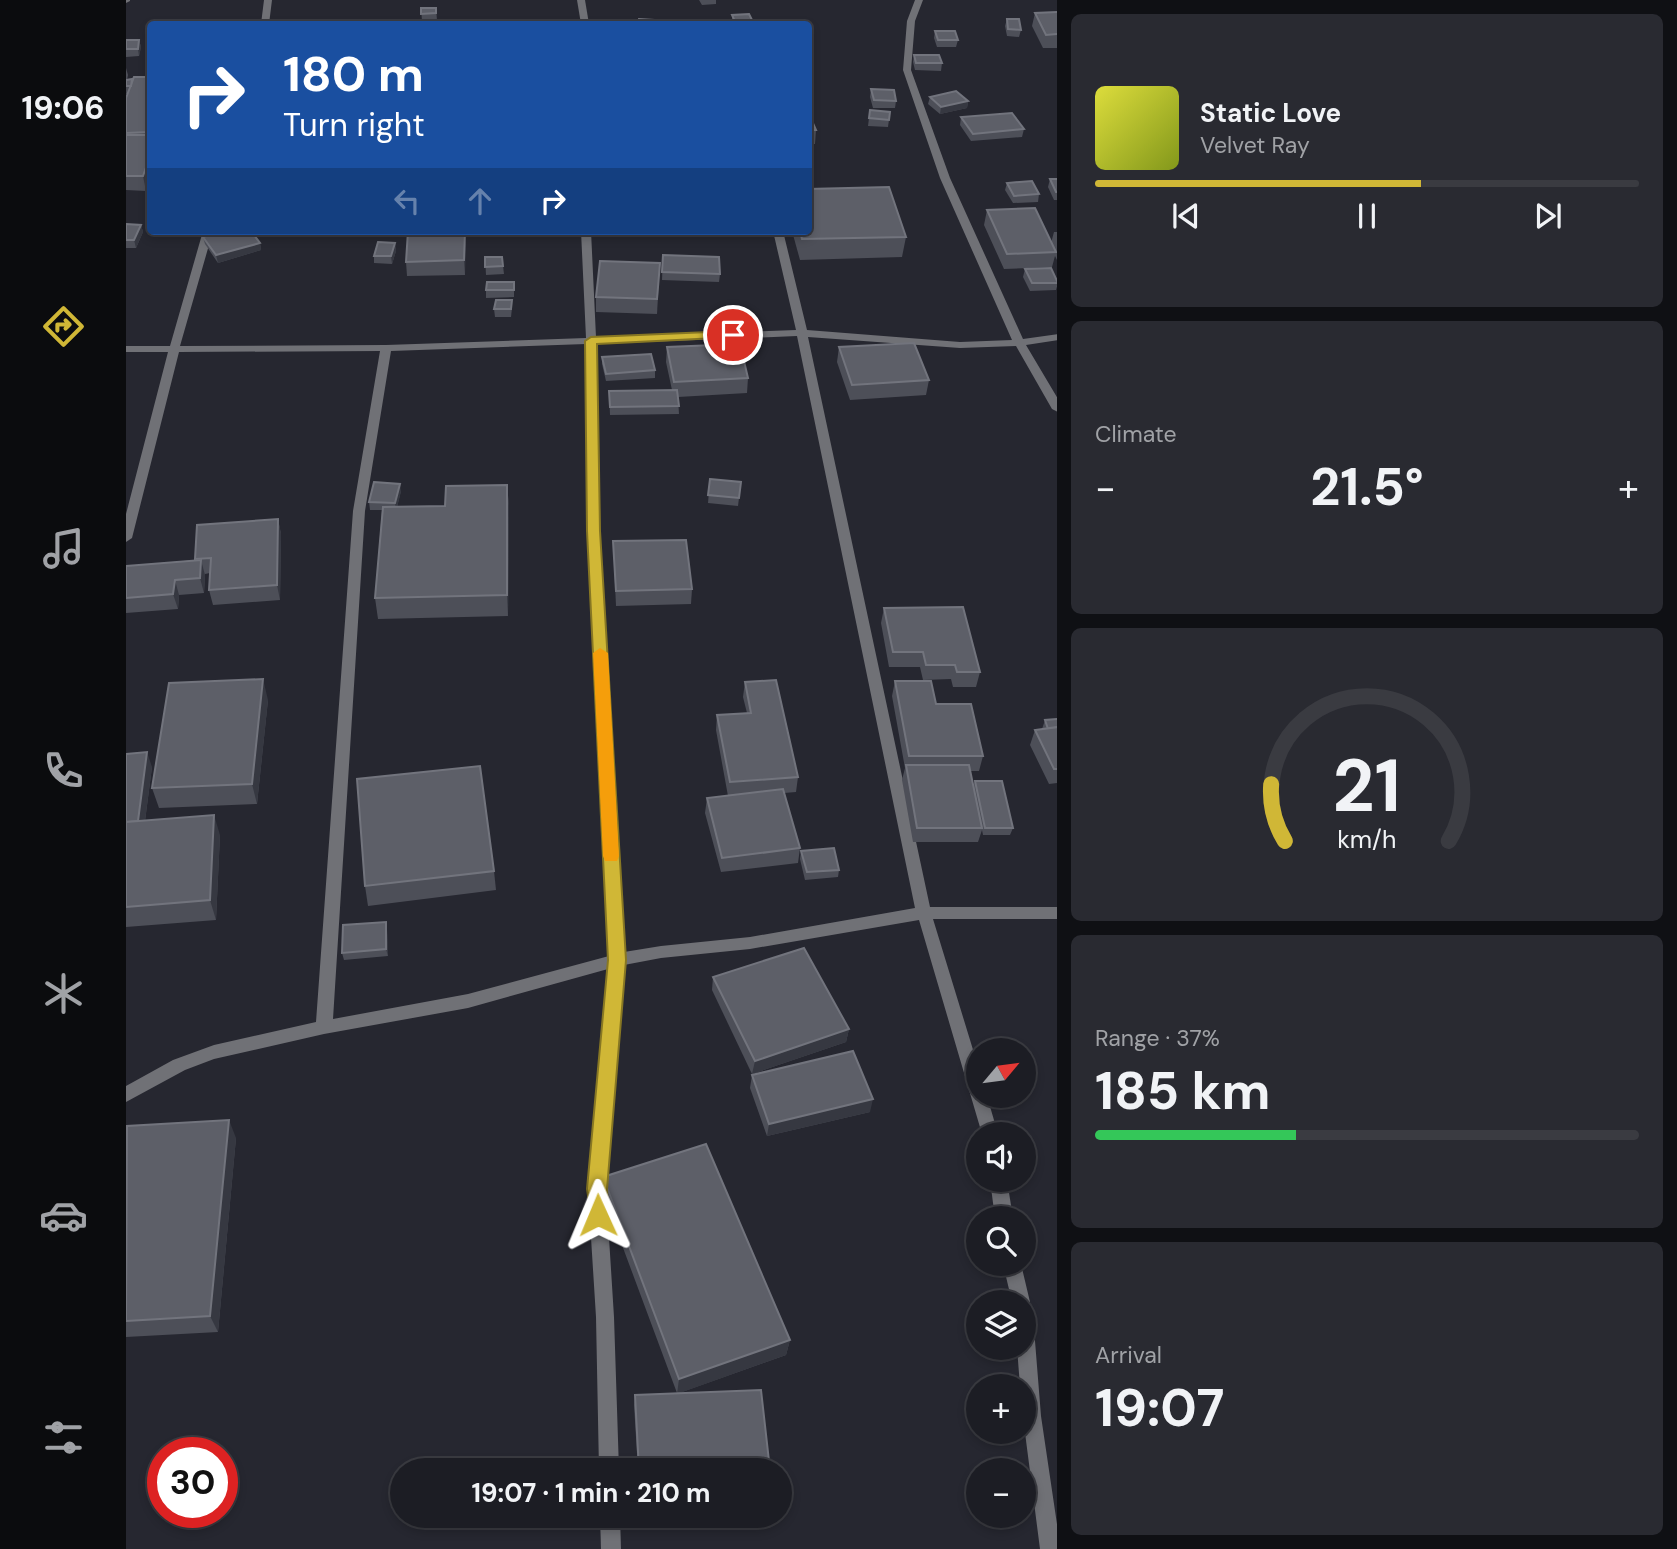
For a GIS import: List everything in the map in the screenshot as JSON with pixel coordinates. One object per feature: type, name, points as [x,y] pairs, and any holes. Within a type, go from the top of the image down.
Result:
[{"type":"street","points":[[265,21],[268,0]]},
{"type":"street","points":[[581,0],[584,21]]},
{"type":"street","points":[[919,0],[911,21],[907,70],[945,178],[1019,343],[1057,407]]},
{"type":"street","points":[[126,538],[174,349],[207,235]]},
{"type":"street","points":[[586,235],[594,531],[617,960],[597,1189],[605,1317],[609,1458]]},
{"type":"street","points":[[779,235],[924,914],[966,1051]]},
{"type":"street","points":[[126,349],[386,348],[802,333],[960,345],[1019,343],[1057,337]]},
{"type":"street","points":[[324,1027],[359,511],[386,348]]},
{"type":"street","points":[[126,1095],[179,1065],[214,1052],[324,1027],[468,1001],[617,960],[661,952],[750,943],[924,914],[1057,913]]},
{"type":"street","points":[[1028,1360],[1032,1416],[1050,1549]]},
{"type":"street","points":[[610,1528],[611,1549]]},
{"type":"building","points":[[421,8],[436,8],[436,13],[421,14]]},
{"type":"building","points":[[1057,12],[1057,34],[1046,35],[1035,13]]},
{"type":"building","points":[[749,14],[752,21],[735,21],[732,15]]},
{"type":"building","points":[[1007,19],[1019,19],[1021,30],[1008,29]]},
{"type":"building","points":[[935,31],[955,31],[958,40],[938,40]]},
{"type":"building","points":[[126,40],[139,40],[138,49],[126,49]]},
{"type":"building","points":[[914,55],[939,55],[942,63],[916,63]]},
{"type":"building","points":[[134,77],[147,77],[147,132],[126,133],[126,98]]},
{"type":"building","points":[[132,79],[131,86],[126,86],[126,80]]},
{"type":"building","points":[[871,89],[894,90],[896,101],[874,100]]},
{"type":"building","points":[[956,91],[968,101],[941,107],[930,97]]},
{"type":"building","points":[[870,110],[890,112],[889,120],[869,118]]},
{"type":"building","points":[[1012,113],[1024,129],[973,134],[961,117]]},
{"type":"building","points":[[126,135],[147,135],[147,165],[143,176],[126,176]]},
{"type":"building","points":[[1050,179],[1057,179],[1056,192]]},
{"type":"building","points":[[1032,181],[1039,194],[1014,196],[1007,183]]},
{"type":"building","points":[[889,187],[906,237],[802,239],[801,235],[812,235],[812,189]]},
{"type":"building","points":[[1035,208],[1056,252],[1007,254],[987,210]]},
{"type":"building","points":[[126,224],[141,225],[134,240],[126,240]]},
{"type":"building","points":[[254,235],[260,243],[216,255],[203,237]]},
{"type":"building","points":[[408,235],[465,235],[464,260],[406,262]]},
{"type":"building","points":[[378,242],[395,243],[391,256],[374,256]]},
{"type":"building","points":[[663,255],[719,257],[720,274],[662,272]]},
{"type":"building","points":[[485,257],[502,257],[503,266],[485,267]]},
{"type":"building","points":[[600,261],[660,263],[657,299],[596,297]]},
{"type":"building","points":[[1051,268],[1057,283],[1032,283],[1025,269]]},
{"type":"building","points":[[487,282],[514,282],[514,290],[486,290]]},
{"type":"building","points":[[496,300],[512,300],[511,309],[494,309]]},
{"type":"building","points":[[914,343],[929,380],[852,385],[839,347]]},
{"type":"building","points":[[740,344],[748,378],[674,382],[667,347]]},
{"type":"building","points":[[651,354],[655,370],[606,374],[602,357]]},
{"type":"building","points":[[677,390],[679,406],[610,407],[609,391]]},
{"type":"building","points":[[710,479],[741,482],[739,498],[708,495]]},
{"type":"building","points":[[374,482],[400,484],[395,503],[369,502]]},
{"type":"building","points":[[507,485],[507,595],[375,598],[383,507],[445,506],[446,486]]},
{"type":"building","points":[[278,519],[277,585],[209,590],[211,558],[195,559],[197,525]]},
{"type":"building","points":[[686,540],[692,589],[616,591],[613,541]]},
{"type":"building","points":[[201,560],[200,578],[175,580],[173,594],[126,598],[126,566]]},
{"type":"building","points":[[963,607],[980,672],[957,672],[955,665],[926,665],[923,652],[893,652],[884,608]]},
{"type":"building","points":[[263,679],[252,784],[152,788],[169,683]]},
{"type":"building","points":[[776,680],[798,777],[730,782],[717,715],[751,713],[745,682]]},
{"type":"building","points":[[895,681],[931,681],[936,704],[971,704],[983,756],[909,756]]},
{"type":"building","points":[[1057,719],[1057,727],[1048,729],[1045,720]]},
{"type":"building","points":[[1057,727],[1057,769],[1054,769],[1035,730]]},
{"type":"building","points":[[147,752],[138,821],[126,822],[126,754]]},
{"type":"building","points":[[906,765],[969,765],[982,828],[917,828]]},
{"type":"building","points":[[480,766],[494,871],[365,886],[357,779]]},
{"type":"building","points":[[975,781],[1002,781],[1013,828],[985,828]]},
{"type":"building","points":[[783,789],[800,848],[722,858],[707,798]]},
{"type":"building","points":[[214,815],[210,900],[126,907],[126,822]]},
{"type":"building","points":[[834,848],[839,870],[807,872],[801,851]]},
{"type":"building","points":[[386,922],[386,949],[342,953],[343,925]]},
{"type":"building","points":[[804,948],[849,1029],[755,1061],[713,977]]},
{"type":"building","points":[[853,1051],[873,1099],[769,1124],[752,1075]]},
{"type":"building","points":[[229,1120],[210,1316],[126,1321],[127,1126]]},
{"type":"building","points":[[706,1144],[790,1340],[679,1379],[603,1177]]},
{"type":"building","points":[[761,1390],[769,1458],[638,1458],[635,1395]]},
{"type":"slow traffic","points":[[600,653],[611,856]]},
{"type":"route","points":[[598,1215],[597,1189],[617,960],[594,531],[591,341],[733,335]]}]
